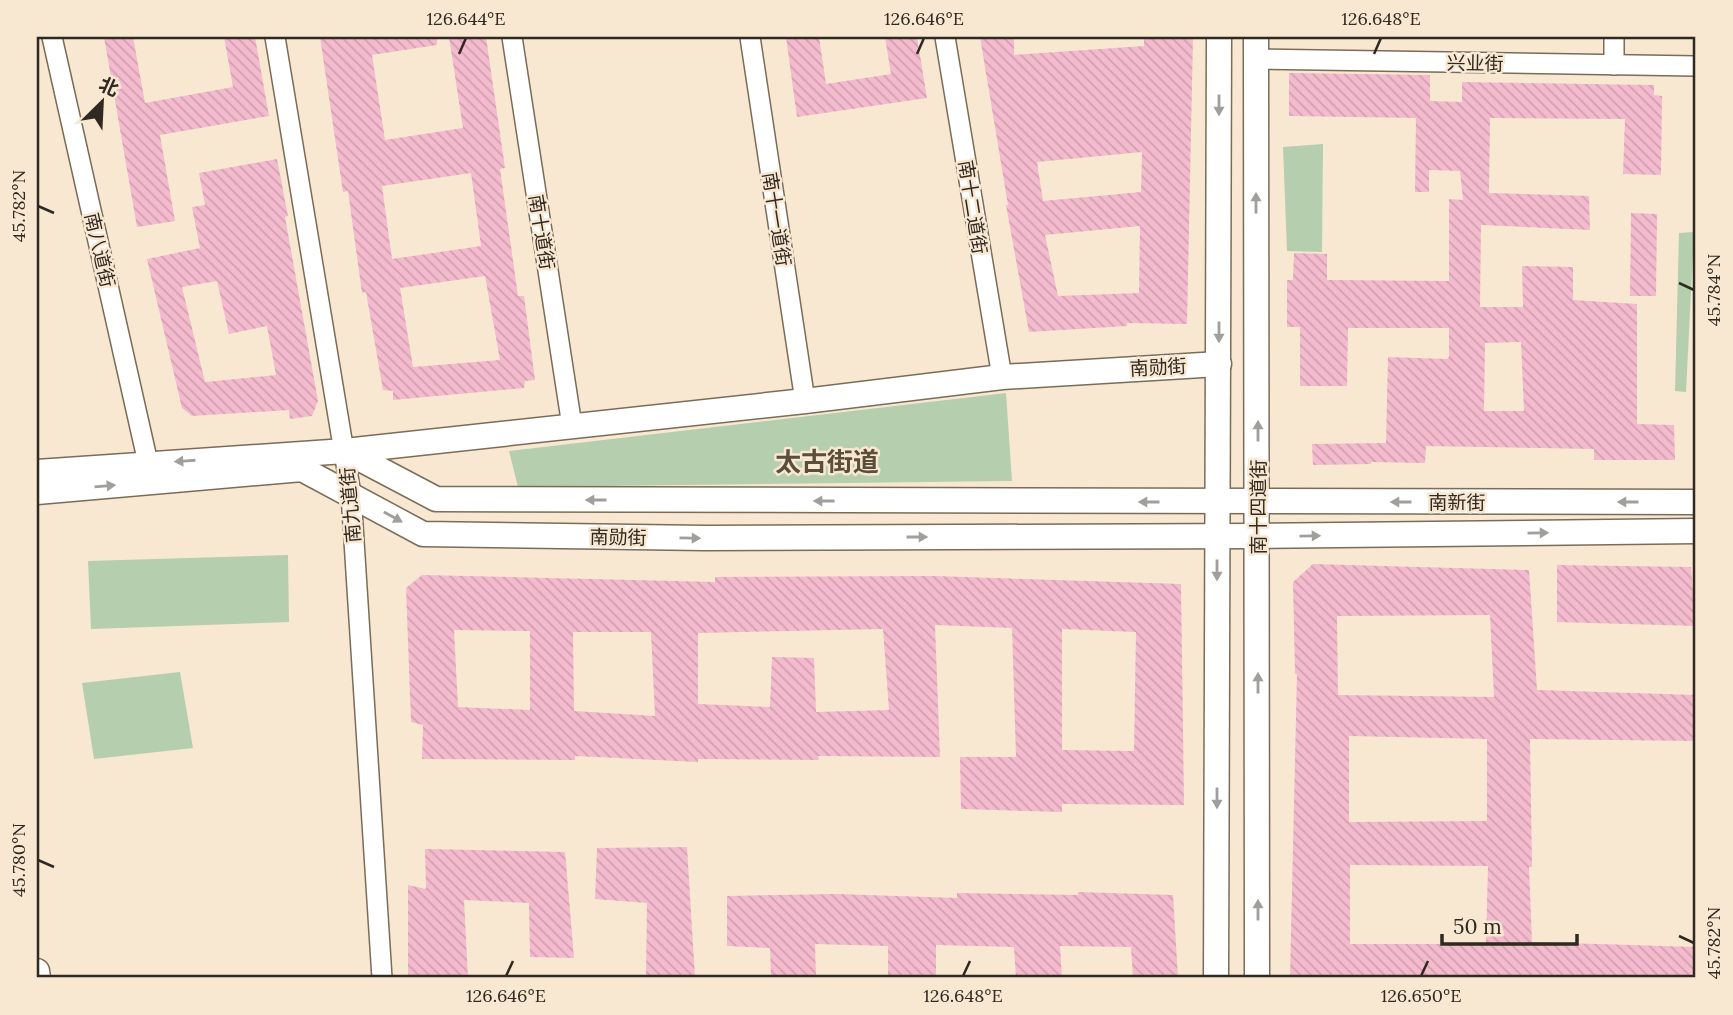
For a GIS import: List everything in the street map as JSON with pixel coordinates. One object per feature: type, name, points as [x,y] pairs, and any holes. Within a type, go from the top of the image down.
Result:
[{"type":"main road","points":[[1216,978],[1219,37]]},
{"type":"main road","name":"南十四道街","points":[[1255,48],[1257,978]]},
{"type":"main road","name":"南勋街","points":[[37,472],[345,450],[1002,377],[1219,363]]},
{"type":"main road","name":"南勋街","points":[[345,450],[436,499],[1217,502]]},
{"type":"main road","name":"南勋街","points":[[37,492],[302,469],[423,534],[705,538],[1217,536]]},
{"type":"main road","name":"南新街","points":[[1217,502],[1696,502]]},
{"type":"main road","name":"南新街","points":[[1217,536],[1696,531]]},
{"type":"main road","points":[[37,971],[38,978]]},
{"type":"street","name":"南八道街","points":[[52,37],[148,463]]},
{"type":"street","name":"南九道街","points":[[275,37],[351,494],[382,978]]},
{"type":"street","name":"南十道街","points":[[512,37],[572,426]]},
{"type":"street","name":"南十一道街","points":[[750,37],[805,401]]},
{"type":"street","name":"南十二道街","points":[[945,37],[1002,377]]},
{"type":"street","points":[[1614,37],[1614,65]]},
{"type":"street","name":"兴业街","points":[[1255,48],[1614,65],[1696,66]]},
{"type":"green space","points":[[1323,144],[1322,252],[1287,251],[1283,147]]},
{"type":"green space","points":[[1694,232],[1686,392],[1675,391],[1679,233]]},
{"type":"green space","points":[[1006,393],[1012,481],[518,487],[509,451]]},
{"type":"green space","points":[[288,555],[289,622],[91,629],[88,561]]},
{"type":"green space","points":[[180,672],[193,748],[94,759],[82,683]]},
{"type":"building","points":[[104,37],[133,37],[145,103],[233,87],[224,37],[255,37],[269,116],[160,135],[175,221],[137,227]]},
{"type":"building","points":[[320,37],[437,37],[437,45],[372,55],[385,140],[463,128],[449,37],[486,37],[505,168],[500,169],[518,296],[524,296],[535,380],[525,381],[524,388],[393,400],[393,391],[383,390],[366,292],[362,293],[348,191],[343,192]],"holes":[[[471,173],[481,246],[392,259],[382,186]],[[485,276],[500,360],[413,367],[400,288]]]},
{"type":"building","points":[[786,37],[819,37],[826,84],[891,74],[885,37],[917,37],[927,98],[797,117]]},
{"type":"building","points":[[980,37],[1014,37],[1014,55],[1144,46],[1144,37],[1193,37],[1187,324],[1127,323],[1127,326],[1029,332]],"holes":[[[1142,152],[1141,192],[1043,201],[1037,162]],[[1140,226],[1139,293],[1058,296],[1045,235]]]},
{"type":"building","points":[[1289,73],[1430,75],[1430,101],[1462,102],[1462,82],[1654,85],[1654,95],[1662,96],[1661,175],[1623,174],[1625,119],[1490,118],[1489,193],[1589,196],[1590,230],[1481,225],[1480,307],[1523,307],[1522,266],[1573,267],[1573,300],[1637,304],[1637,424],[1674,425],[1675,460],[1594,460],[1594,449],[1426,446],[1425,463],[1313,465],[1312,444],[1386,443],[1388,357],[1447,359],[1449,328],[1348,328],[1347,386],[1300,386],[1300,327],[1287,327],[1287,280],[1293,280],[1294,253],[1327,254],[1327,280],[1449,281],[1449,199],[1463,200],[1460,171],[1429,170],[1429,192],[1415,192],[1416,118],[1289,116]],"holes":[[[1521,342],[1524,411],[1484,411],[1485,343]]]},
{"type":"building","points":[[277,159],[318,401],[312,416],[290,419],[289,410],[192,416],[182,408],[147,259],[200,248],[192,207],[205,205],[199,173]],"holes":[[[217,281],[229,334],[267,326],[276,375],[205,382],[182,287]]]},
{"type":"building","points":[[1631,213],[1657,214],[1656,296],[1630,296]]},
{"type":"building","points":[[1313,564],[1529,570],[1537,690],[1696,695],[1696,741],[1530,739],[1532,867],[1529,867],[1532,942],[1696,947],[1696,978],[1290,978],[1297,674],[1293,582]],"holes":[[[1490,615],[1494,697],[1338,695],[1337,616]],[[1349,736],[1487,739],[1487,821],[1349,822]],[[1350,865],[1488,866],[1486,944],[1350,944]]]},
{"type":"building","points":[[1557,565],[1691,567],[1695,626],[1557,622]]},
{"type":"building","points":[[422,575],[715,582],[715,577],[934,576],[1181,584],[1184,805],[1062,804],[1062,812],[961,809],[960,757],[1016,757],[1012,628],[935,625],[940,757],[818,756],[819,760],[698,759],[698,762],[575,756],[575,760],[422,759],[423,725],[411,722],[406,588]],"holes":[[[883,629],[889,710],[816,712],[814,658],[772,657],[770,707],[698,704],[698,633]],[[1062,629],[1136,632],[1134,751],[1062,750]],[[454,630],[530,631],[530,710],[458,707]],[[573,632],[651,632],[655,716],[574,711]]]},
{"type":"building","points":[[687,847],[695,978],[646,978],[647,903],[595,899],[597,848]]},
{"type":"building","points":[[425,849],[565,852],[574,958],[530,957],[529,903],[464,900],[468,978],[408,978],[408,885],[426,889]]},
{"type":"building","points":[[1078,892],[1173,895],[1178,978],[1133,978],[1131,947],[1060,946],[1062,978],[1016,978],[1014,947],[936,945],[936,978],[888,978],[888,946],[815,944],[816,978],[771,978],[770,948],[727,946],[727,896],[837,894],[957,898],[957,893],[1078,895]]},
{"type":"district","name":"太古街道","points":[[827,461]]}]
